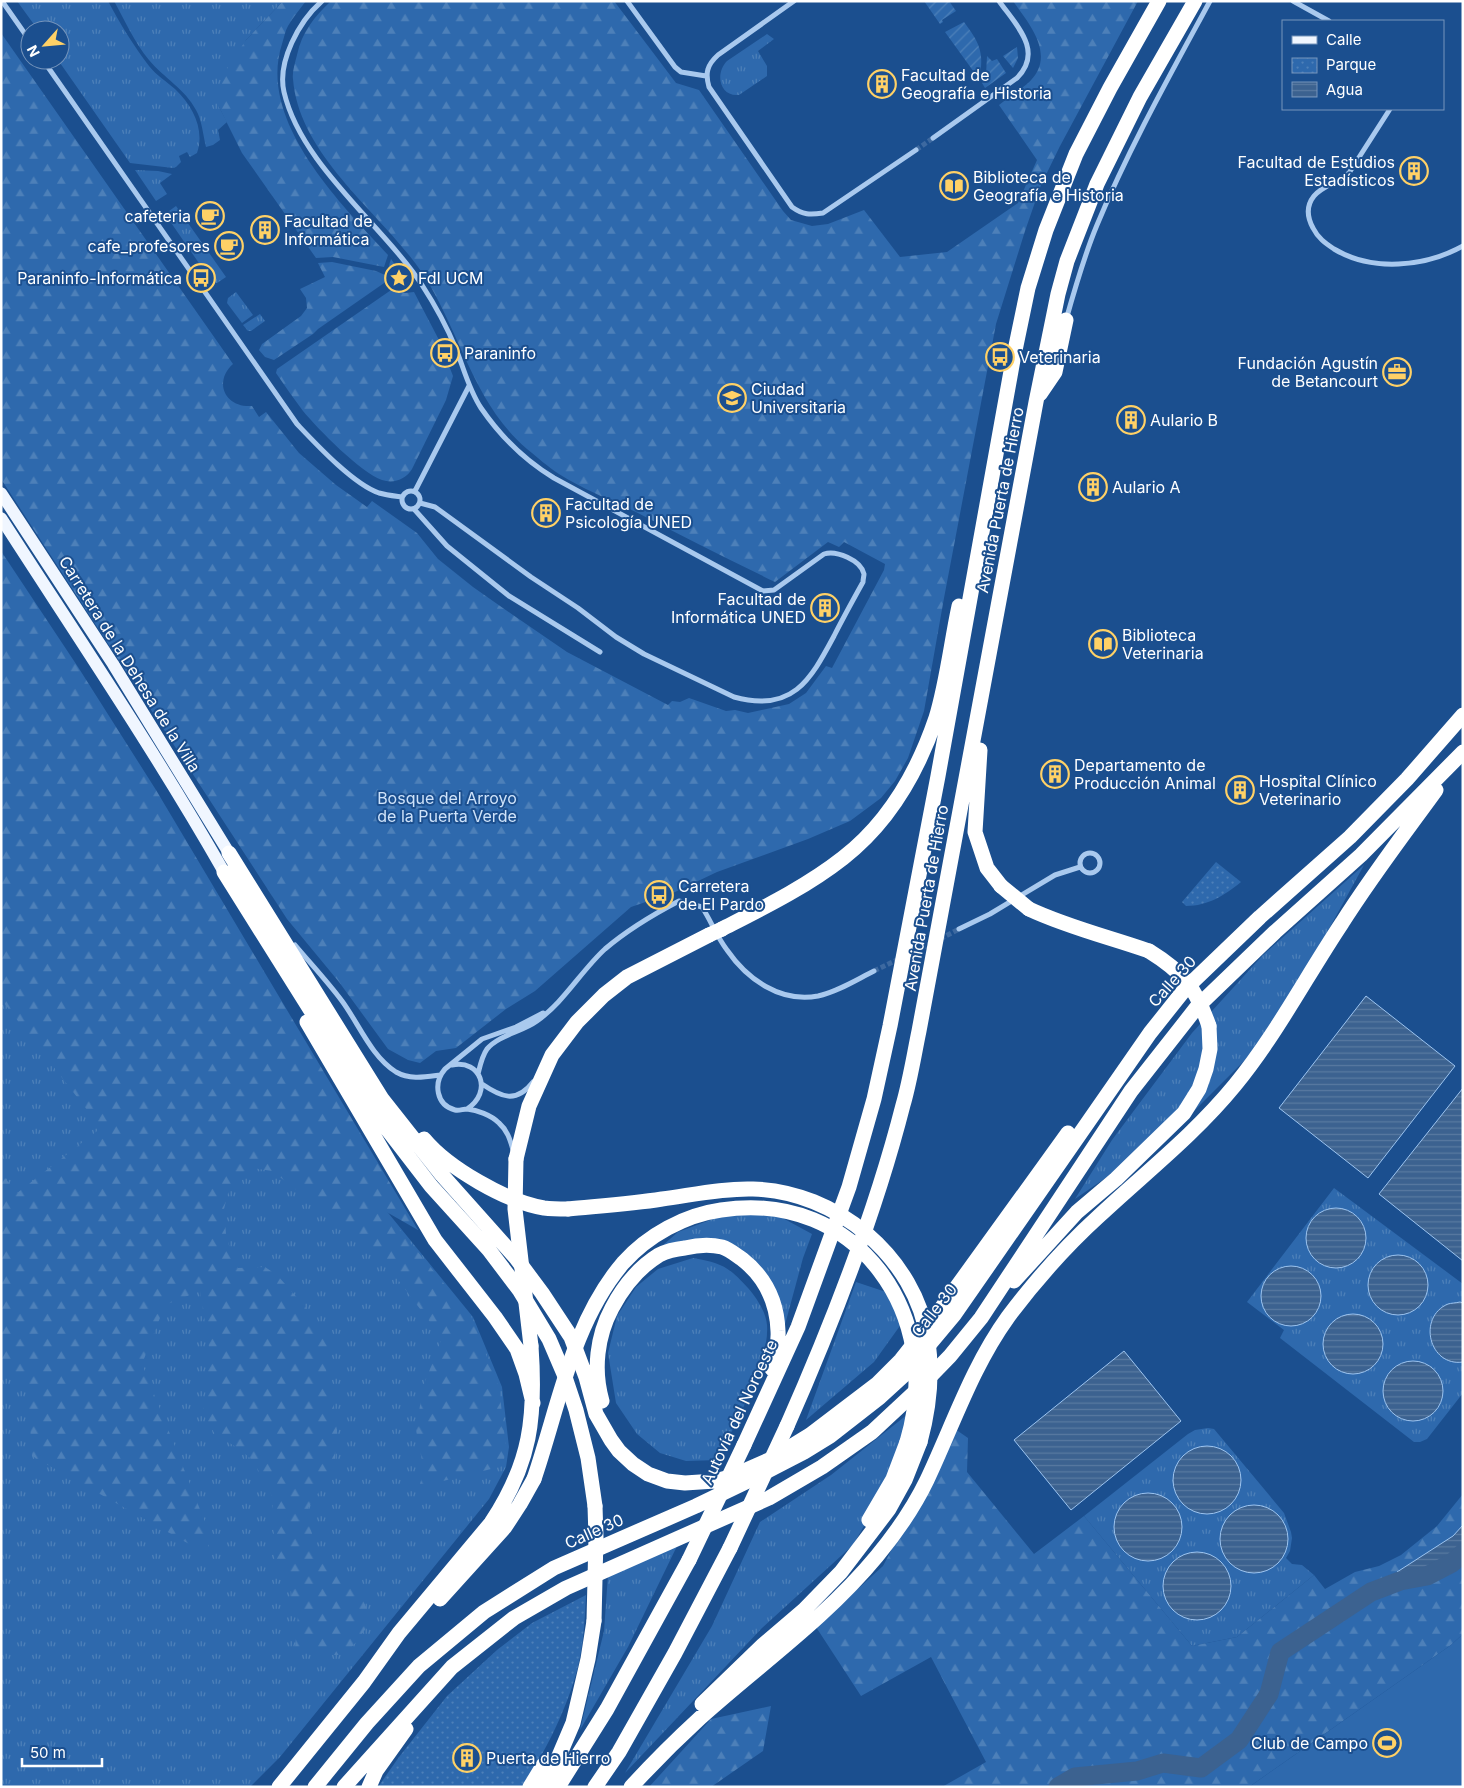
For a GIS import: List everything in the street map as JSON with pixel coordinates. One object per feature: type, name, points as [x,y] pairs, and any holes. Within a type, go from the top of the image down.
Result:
[{"type":"highway","name":"Avenida Puerta de Hierro","points":[[890,1026],[1013,360],[1028,288],[1046,230],[1076,154],[1110,88],[1159,1]]},
{"type":"highway","name":"Avenida Puerta de Hierro","points":[[596,1787],[619,1752],[675,1653],[730,1548],[822,1347],[842,1296],[880,1186],[903,1104],[919,1031],[1036,402],[1058,294],[1067,261],[1097,184],[1140,98],[1195,1]]},
{"type":"highway","points":[[1036,402],[1055,372],[1066,320]]},
{"type":"highway","points":[[279,1787],[364,1682],[399,1633],[491,1523],[504,1503],[522,1463],[533,1403],[531,1346],[515,1209],[516,1159],[529,1106],[552,1055],[577,1022],[604,995],[627,977],[792,892],[844,858],[872,831],[897,800],[921,756],[936,716],[964,580],[982,536]]},
{"type":"highway","points":[[344,1787],[452,1667],[514,1618],[566,1588],[769,1498],[822,1467],[872,1432],[916,1392],[950,1356],[981,1318],[1077,1212],[1116,1179],[1184,1113],[1199,1089],[1210,1049],[1209,1026],[1201,1002],[1191,986],[1166,962],[1149,951],[1054,920],[1029,909],[1001,886],[987,868],[974,832],[986,670]]},
{"type":"highway","name":"Calle 30","points":[[315,1787],[367,1723],[419,1666],[484,1612],[554,1568],[696,1506],[804,1452],[844,1425],[903,1376],[954,1315],[1150,1033],[1185,989],[1260,917],[1350,837],[1408,779],[1463,715]]},
{"type":"highway","points":[[981,1318],[1131,1091],[1197,1006],[1275,932],[1361,855],[1463,752]]},
{"type":"highway","points":[[631,1787],[699,1719],[834,1602],[877,1556],[914,1503],[927,1480],[976,1370],[1009,1316],[1060,1254],[1096,1218],[1206,1118],[1234,1086],[1259,1054],[1299,994],[1342,922],[1463,752]]},
{"type":"highway","points":[[228,853],[266,899],[384,1087],[432,1149],[481,1184],[525,1203],[544,1208],[568,1209],[619,1205],[710,1192],[753,1189],[789,1194],[824,1206],[854,1224],[875,1242],[900,1272],[916,1300],[928,1340],[930,1397],[913,1442],[884,1496],[835,1566],[763,1645],[667,1738],[623,1787]]},
{"type":"highway","points":[[228,853],[382,1098],[442,1175],[503,1242],[552,1307],[571,1337],[586,1377],[596,1414],[611,1440],[619,1451],[634,1464],[648,1474],[666,1481],[685,1484],[730,1477],[770,1459],[810,1435],[877,1384],[901,1360],[936,1317],[1132,1045],[1150,1033]]},
{"type":"highway","points":[[224,872],[244,914],[402,1187],[435,1240],[496,1317],[517,1349],[526,1374],[533,1403]]},
{"type":"highway","points":[[224,872],[377,1116],[431,1186],[489,1250],[520,1291],[544,1331],[564,1374],[576,1410],[588,1458],[595,1506],[594,1621],[573,1723],[556,1763],[543,1787]]},
{"type":"highway","name":"Autovía del Noroeste","points":[[558,1787],[607,1709],[689,1560],[798,1327],[849,1187],[874,1099],[890,1026]]},
{"type":"highway","points":[[364,1682],[505,1528],[534,1479],[577,1342],[595,1304],[624,1262],[663,1231],[683,1220],[708,1212],[742,1207],[779,1210],[820,1222],[843,1236],[867,1255],[887,1280],[903,1309],[908,1323],[915,1353],[916,1377],[913,1442]]},
{"type":"highway","points":[[765,1399],[779,1334],[777,1318],[774,1303],[768,1289],[748,1264],[724,1248],[709,1245],[676,1249],[661,1254],[642,1267],[627,1283],[604,1324],[597,1368],[598,1388],[613,1429],[625,1445],[655,1468],[671,1474],[706,1475],[730,1470],[768,1453],[841,1406],[873,1379],[901,1360]]},
{"type":"highway","points":[[369,1787],[380,1765],[452,1667]]},
{"type":"highway","points":[[530,1787],[549,1756],[580,1691]]},
{"type":"main road","name":"Carretera de la Dehesa de la Villa","points":[[1,493],[113,664],[228,853]]},
{"type":"main road","name":"Carretera de la Dehesa de la Villa","points":[[1,518],[102,671],[224,872]]},
{"type":"street","points":[[2,1],[20,27]]},
{"type":"street","points":[[322,1],[307,16],[290,45],[284,74],[284,90],[288,105],[304,138],[323,167],[381,233],[422,285],[435,306],[455,348],[469,386],[480,407],[524,458],[538,468],[763,591],[774,590],[824,554],[830,552],[839,554],[858,564],[864,573],[863,582],[813,674],[804,684],[790,694],[778,699],[748,700],[734,697],[644,654],[616,637],[578,608],[531,577],[441,512],[420,503]]},
{"type":"street","points":[[627,1],[675,67],[681,72],[706,76]]},
{"type":"street","points":[[794,1],[718,55],[711,62],[706,76],[709,87],[784,197],[800,213],[810,215],[823,213],[916,150]]},
{"type":"street","points":[[933,138],[1017,78],[1027,65],[1029,51],[1025,39],[999,1]]},
{"type":"street","points":[[1066,320],[1081,266],[1096,226],[1153,106],[1210,1]]},
{"type":"street","points":[[1293,1],[1326,20]]},
{"type":"street","points":[[50,70],[297,424],[335,461],[364,484],[379,493],[402,497]]},
{"type":"street","points":[[1389,110],[1349,173],[1315,194],[1308,207],[1308,215],[1315,233],[1324,242],[1340,252],[1372,263],[1406,264],[1446,255],[1463,246]]},
{"type":"street","points":[[415,491],[469,386]]},
{"type":"street","points":[[414,509],[420,503],[420,496],[415,491],[408,491],[402,497],[404,507],[414,509],[447,546],[509,596],[600,652]]},
{"type":"street","points":[[1088,853],[1095,854],[1100,860],[1099,867],[1092,873],[1084,872],[1080,867],[1081,857],[1088,853]]},
{"type":"street","points":[[959,929],[990,914],[1056,875],[1080,867]]},
{"type":"street","points":[[478,1074],[486,1050],[494,1043],[525,1029],[550,1010],[606,949],[654,914],[679,901],[702,907],[725,948],[740,968],[752,979],[782,994],[800,997],[817,996],[874,972]]},
{"type":"street","points":[[295,945],[341,1000],[382,1060],[396,1072],[405,1076],[415,1078],[440,1075],[482,1039],[516,1027],[550,1010]]},
{"type":"street","points":[[482,1084],[498,1095],[508,1097],[517,1094],[531,1085],[552,1055]]},
{"type":"street","points":[[451,1066],[463,1065],[474,1070],[482,1084],[481,1095],[476,1104],[467,1109]]},
{"type":"street","points":[[440,1075],[437,1085],[439,1096],[446,1105],[456,1110],[467,1109],[485,1114],[498,1122],[508,1133],[516,1159]]},
{"type":"green space","points":[[17,1],[108,1],[127,35],[149,66],[175,89],[192,111],[198,127],[199,144],[197,153],[190,157],[187,152],[179,156],[181,162],[173,168],[130,163],[65,70],[70,70],[70,20],[31,20]]},
{"type":"green space","points":[[114,1],[283,1],[246,40],[219,107],[227,122],[218,130],[220,140],[206,147],[200,118],[196,110],[186,96],[144,53],[130,32]]},
{"type":"green space","points":[[283,1],[306,1],[286,30],[277,73],[281,102],[292,131],[308,159],[327,186],[388,255],[384,267],[333,257],[316,258],[242,153],[219,107],[221,78],[246,40]]},
{"type":"green space","name":"Bosque del Arroyo de la Puerta Verde","points":[[331,1],[614,1],[676,83],[699,90],[791,220],[812,226],[828,224],[864,210],[900,257],[947,252],[1018,203],[1037,160],[999,105],[1027,84],[1036,74],[1040,63],[1041,52],[1038,41],[1027,20],[1013,1],[1138,1],[1041,185],[996,324],[924,711],[908,758],[895,781],[881,798],[850,821],[808,839],[717,872],[675,892],[631,907],[535,991],[506,1009],[456,1048],[436,1051],[420,1063],[408,1060],[388,1049],[339,982],[287,919],[1,479],[1,33],[20,60],[20,70],[27,70],[233,364],[227,371],[223,386],[229,398],[243,406],[252,406],[259,417],[266,412],[299,453],[336,485],[367,507],[372,501],[417,533],[438,559],[473,587],[567,652],[668,705],[672,701],[680,702],[689,698],[726,711],[735,710],[748,713],[789,704],[806,693],[826,666],[832,668],[884,570],[885,564],[844,542],[839,547],[828,542],[775,582],[568,479],[527,449],[509,431],[493,410],[423,274],[345,183],[326,159],[310,134],[299,107],[293,76],[302,39],[319,13]]},
{"type":"green space","points":[[924,1],[949,1],[956,11],[942,20],[943,22],[940,24]]},
{"type":"green space","points":[[964,22],[974,36],[981,55],[979,79],[945,32]]},
{"type":"green space","points":[[767,34],[774,39],[758,51],[767,66],[767,76],[739,95],[732,95],[727,92],[723,88],[720,78],[723,66],[727,61]]},
{"type":"green space","points":[[1017,47],[1018,58],[1013,68],[1003,56]]},
{"type":"green space","points":[[987,56],[992,61],[997,59],[1006,73],[985,88],[982,83],[986,75]]},
{"type":"green space","points":[[135,170],[172,174],[160,183],[167,194],[156,201]]},
{"type":"green space","points":[[176,206],[226,277],[217,283],[212,282],[165,214]]},
{"type":"green space","points":[[391,259],[411,287],[399,286],[391,280],[388,271]]},
{"type":"green space","points":[[332,262],[376,271],[385,275],[387,281],[274,360],[265,357],[259,350],[262,344],[301,316],[307,308],[306,298],[300,289],[325,277],[318,263]]},
{"type":"green space","points":[[394,288],[405,293],[414,292],[439,340],[453,376],[446,400],[412,469],[403,478],[395,481],[386,481],[373,476],[340,450],[303,411],[276,373],[277,369]]},
{"type":"green space","points":[[236,292],[253,315],[242,323],[227,303],[228,298]]},
{"type":"green space","points":[[260,314],[265,321],[251,331],[248,331],[243,325]]},
{"type":"green space","points":[[1,551],[156,790],[418,1230],[383,1210],[471,1316],[499,1388],[506,1447],[503,1466],[419,1487],[424,1471],[416,1430],[423,1387],[442,1338],[377,1252],[272,1171],[252,1168],[239,1174],[228,1193],[224,1209],[226,1234],[232,1257],[238,1268],[265,1267],[277,1275],[318,1321],[330,1348],[326,1367],[338,1439],[335,1454],[335,1474],[322,1487],[308,1508],[308,1521],[318,1552],[330,1567],[357,1587],[371,1618],[359,1638],[344,1653],[330,1655],[295,1648],[298,1615],[293,1607],[290,1582],[275,1559],[272,1496],[252,1460],[241,1450],[215,1434],[206,1420],[203,1408],[206,1391],[206,1373],[210,1354],[200,1291],[165,1305],[142,1364],[209,1532],[209,1553],[207,1554],[32,1456],[27,1381],[1,1362],[1,1173],[17,1193],[101,1128],[1,999]]},
{"type":"green space","points":[[1216,862],[1241,882],[1216,899],[1194,906],[1186,906],[1182,902]]},
{"type":"green space","points":[[1364,865],[1290,1000],[1248,1057],[1175,1130],[1075,1199],[1112,1140],[1192,1033],[1263,955]]},
{"type":"green space","points":[[1,946],[354,1171],[473,1317],[502,1387],[509,1447],[506,1467],[489,1499],[280,1757],[250,1787],[1,1787]]},
{"type":"green space","points":[[1334,1188],[1463,1284],[1463,1393],[1427,1439],[1420,1442],[1414,1442],[1280,1338],[1284,1330],[1247,1302]]},
{"type":"green space","points":[[729,1213],[777,1215],[812,1234],[803,1258],[783,1332],[741,1252],[696,1245],[646,1260],[678,1232]]},
{"type":"green space","points":[[693,1258],[717,1264],[735,1275],[757,1300],[765,1315],[767,1325],[763,1357],[757,1375],[718,1460],[686,1461],[660,1453],[637,1434],[616,1403],[608,1353],[617,1316],[636,1287],[658,1269]]},
{"type":"green space","points":[[856,1282],[892,1294],[902,1323],[874,1362],[806,1420]]},
{"type":"green space","points":[[908,1414],[899,1465],[853,1545],[762,1628],[625,1773],[712,1626],[760,1522],[831,1475]]},
{"type":"green space","points":[[955,1429],[968,1438],[967,1472],[1034,1554],[1084,1516],[1192,1646],[1237,1637],[1314,1575],[1325,1589],[1355,1572],[1379,1566],[1401,1555],[1437,1526],[1463,1494],[1463,1634],[1451,1645],[1249,1787],[942,1787],[986,1762],[931,1657],[861,1696],[816,1627],[883,1566]]},
{"type":"green space","points":[[1214,1429],[1284,1513],[1292,1538],[1290,1551],[1286,1558],[1292,1564],[1302,1565],[1314,1575],[1237,1637],[1192,1646],[1084,1516],[1188,1434],[1195,1430]]},
{"type":"green space","points":[[678,1544],[628,1647],[580,1730],[604,1631],[608,1575]]},
{"type":"green space","points":[[586,1595],[581,1649],[571,1690],[549,1742],[522,1787],[378,1787],[447,1696],[497,1650],[532,1623]]},
{"type":"green space","name":"Club de Campo","points":[[1463,1634],[1463,1787],[1249,1787],[1451,1645]]},
{"type":"green space","points":[[771,1706],[763,1751],[711,1787],[649,1787],[711,1719]]},
{"type":"water","points":[[1366,996],[1455,1066],[1368,1178],[1279,1108]]},
{"type":"water","points":[[1463,1088],[1463,1261],[1379,1194]]},
{"type":"water","points":[[1336,1208],[1348,1210],[1361,1221],[1366,1238],[1364,1250],[1353,1263],[1336,1268],[1324,1266],[1311,1255],[1306,1238],[1308,1226],[1319,1213]]},
{"type":"water","points":[[1398,1255],[1415,1260],[1423,1268],[1428,1285],[1423,1302],[1415,1310],[1398,1315],[1381,1310],[1373,1302],[1368,1285],[1373,1268],[1381,1260]]},
{"type":"water","points":[[1291,1266],[1308,1271],[1316,1279],[1321,1296],[1316,1313],[1308,1321],[1291,1326],[1274,1321],[1266,1313],[1261,1296],[1266,1279],[1274,1271]]},
{"type":"water","points":[[1463,1303],[1463,1362],[1451,1361],[1442,1357],[1435,1349],[1431,1340],[1430,1329],[1432,1319],[1438,1310],[1448,1304]]},
{"type":"water","points":[[1353,1314],[1370,1319],[1378,1327],[1383,1344],[1378,1361],[1370,1369],[1353,1374],[1336,1369],[1328,1361],[1323,1344],[1328,1327],[1336,1319]]},
{"type":"water","points":[[1124,1351],[1181,1421],[1071,1510],[1014,1440]]},
{"type":"water","points":[[1413,1361],[1425,1363],[1438,1374],[1443,1391],[1441,1403],[1430,1416],[1413,1421],[1401,1419],[1388,1408],[1383,1391],[1385,1379],[1396,1366]]},
{"type":"water","points":[[1207,1446],[1220,1449],[1231,1456],[1238,1467],[1241,1480],[1238,1493],[1231,1504],[1220,1511],[1207,1514],[1194,1511],[1183,1504],[1176,1493],[1173,1480],[1176,1467],[1183,1456],[1194,1449]]},
{"type":"water","points":[[1148,1493],[1161,1496],[1172,1503],[1179,1514],[1182,1527],[1179,1540],[1172,1551],[1161,1558],[1148,1561],[1135,1558],[1124,1551],[1117,1540],[1114,1527],[1117,1514],[1124,1503],[1135,1496]]},
{"type":"water","points":[[1254,1505],[1267,1508],[1278,1515],[1285,1526],[1288,1539],[1285,1552],[1278,1563],[1267,1570],[1254,1573],[1241,1570],[1230,1563],[1223,1552],[1220,1539],[1223,1526],[1230,1515],[1241,1508]]},
{"type":"water","points":[[1463,1525],[1463,1561],[1450,1574],[1410,1587],[1397,1572],[1453,1536]]},
{"type":"water","points":[[1197,1552],[1210,1555],[1221,1562],[1228,1573],[1231,1586],[1228,1599],[1221,1610],[1210,1617],[1197,1620],[1184,1617],[1173,1610],[1166,1599],[1163,1586],[1166,1573],[1173,1562],[1184,1555]]},
{"type":"waterway","points":[[1058,1787],[1075,1777],[1137,1771],[1163,1763],[1201,1768],[1239,1740],[1269,1694],[1280,1652],[1371,1592],[1400,1581],[1427,1576],[1452,1563],[1463,1553]]},
{"type":"tunnel","points":[[916,150],[933,138]]},
{"type":"tunnel","points":[[940,939],[959,929]]},
{"type":"tunnel","points":[[874,971],[932,943]]},
{"type":"place","name":"Facultad de Geografía e Historia","points":[[882,84]]},
{"type":"place","name":"Facultad de Estudios Estadísticos","points":[[1414,171]]},
{"type":"place","name":"Biblioteca de Geografía e Historia","points":[[954,186]]},
{"type":"place","name":"cafeteria","points":[[210,216]]},
{"type":"place","name":"Facultad de Informática","points":[[265,230]]},
{"type":"place","name":"cafe_profesores","points":[[229,246]]},
{"type":"place","name":"Paraninfo-Informática","points":[[201,278]]},
{"type":"place","name":"FdI UCM","points":[[399,278]]},
{"type":"place","name":"Paraninfo","points":[[445,353]]},
{"type":"place","name":"Veterinaria","points":[[1000,357]]},
{"type":"place","name":"Fundación Agustín de Betancourt","points":[[1397,372]]},
{"type":"place","name":"Ciudad Universitaria","points":[[732,398]]},
{"type":"place","name":"Aulario B","points":[[1131,420]]},
{"type":"place","name":"Aulario A","points":[[1093,487]]},
{"type":"place","name":"Facultad de Psicología UNED","points":[[546,513]]},
{"type":"place","name":"Facultad de Informática UNED","points":[[825,608]]},
{"type":"place","name":"Biblioteca Veterinaria","points":[[1103,644]]},
{"type":"place","name":"Departamento de Producción Animal","points":[[1055,774]]},
{"type":"place","name":"Hospital Clínico Veterinario","points":[[1240,790]]},
{"type":"place","name":"Carretera de El Pardo","points":[[659,895]]},
{"type":"place","name":"Club de Campo","points":[[1387,1743]]},
{"type":"place","name":"Puerta de Hierro","points":[[467,1758]]}]
